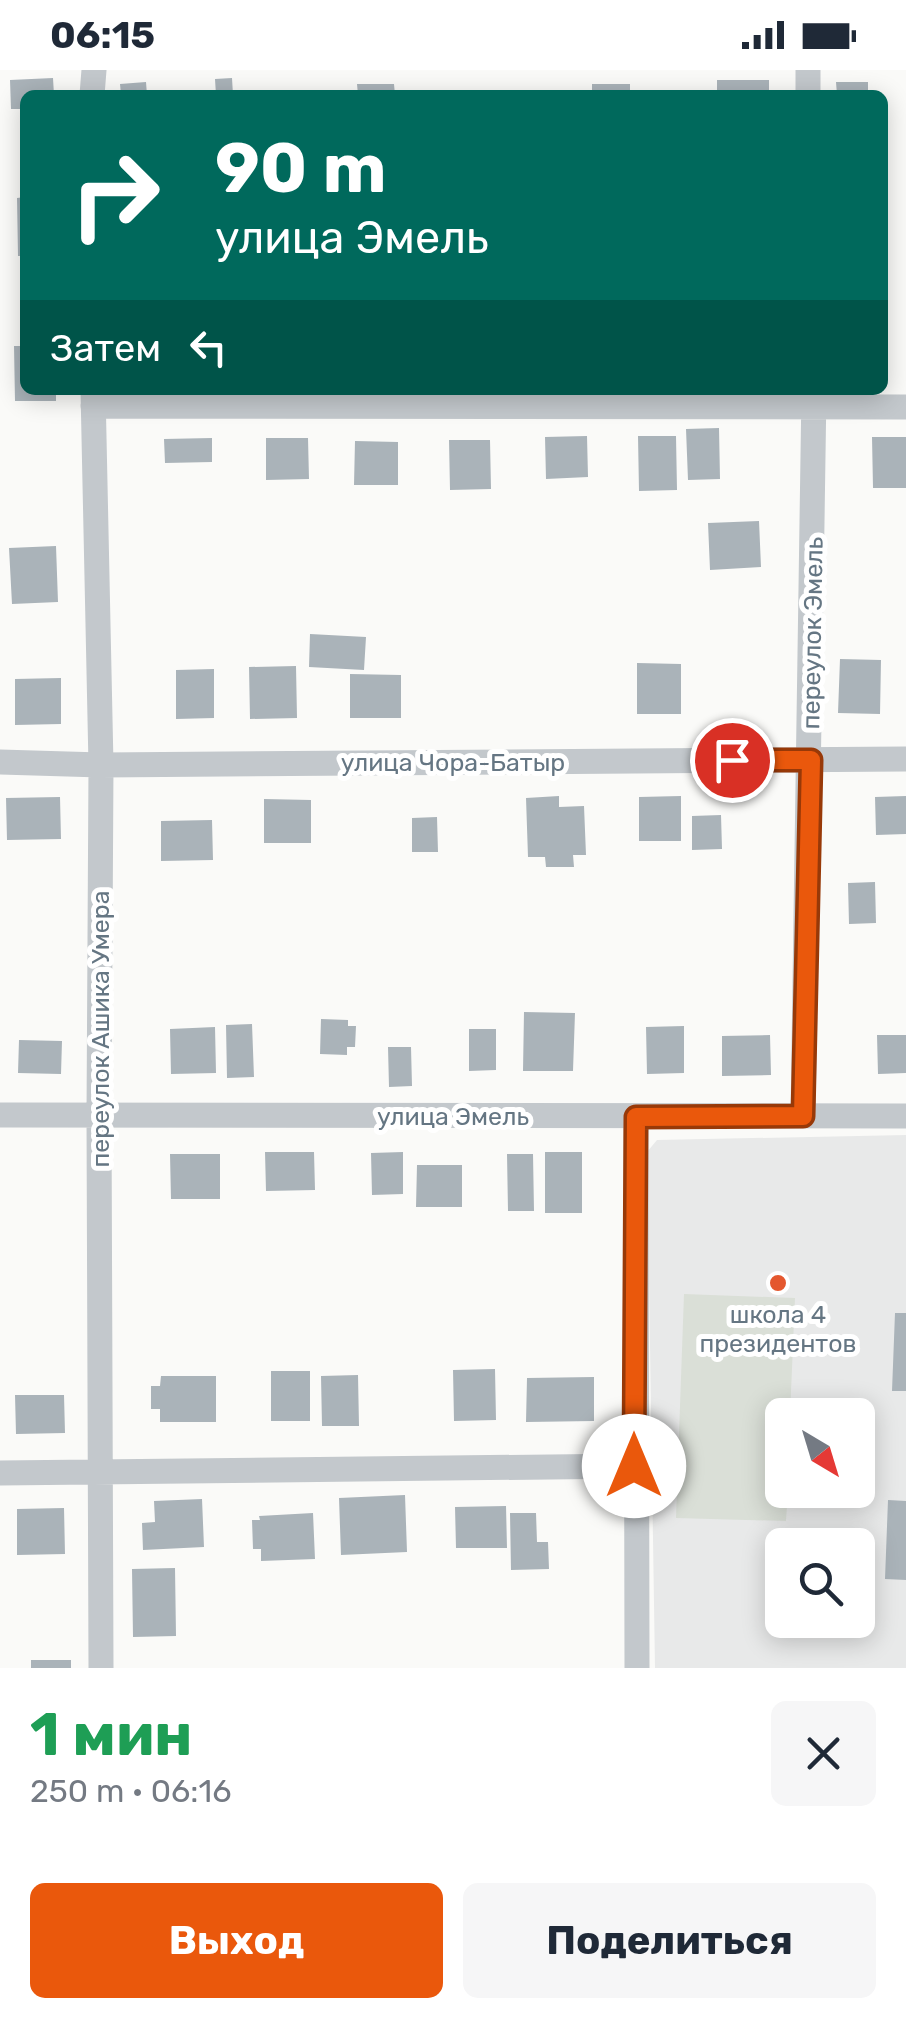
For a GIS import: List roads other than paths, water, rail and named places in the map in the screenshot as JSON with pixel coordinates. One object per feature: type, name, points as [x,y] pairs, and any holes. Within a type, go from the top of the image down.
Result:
[{"type":"street","points":[[93,398],[814,399],[906,407]]},
{"type":"street","name":"переулок Ашика Умера","points":[[93,398],[102,765],[101,1668]]},
{"type":"street","name":"переулок Эмель","points":[[803,1116],[814,399]]},
{"type":"street","name":"улица Чора-Батыр","points":[[0,762],[102,765],[906,758]]},
{"type":"street","name":"улица Эмель","points":[[0,1115],[906,1116]]},
{"type":"street","points":[[636,1117],[637,1668]]},
{"type":"street","points":[[0,1473],[634,1466]]},
{"type":"place","name":"школа 4 президентов","points":[[778,1283]]}]
